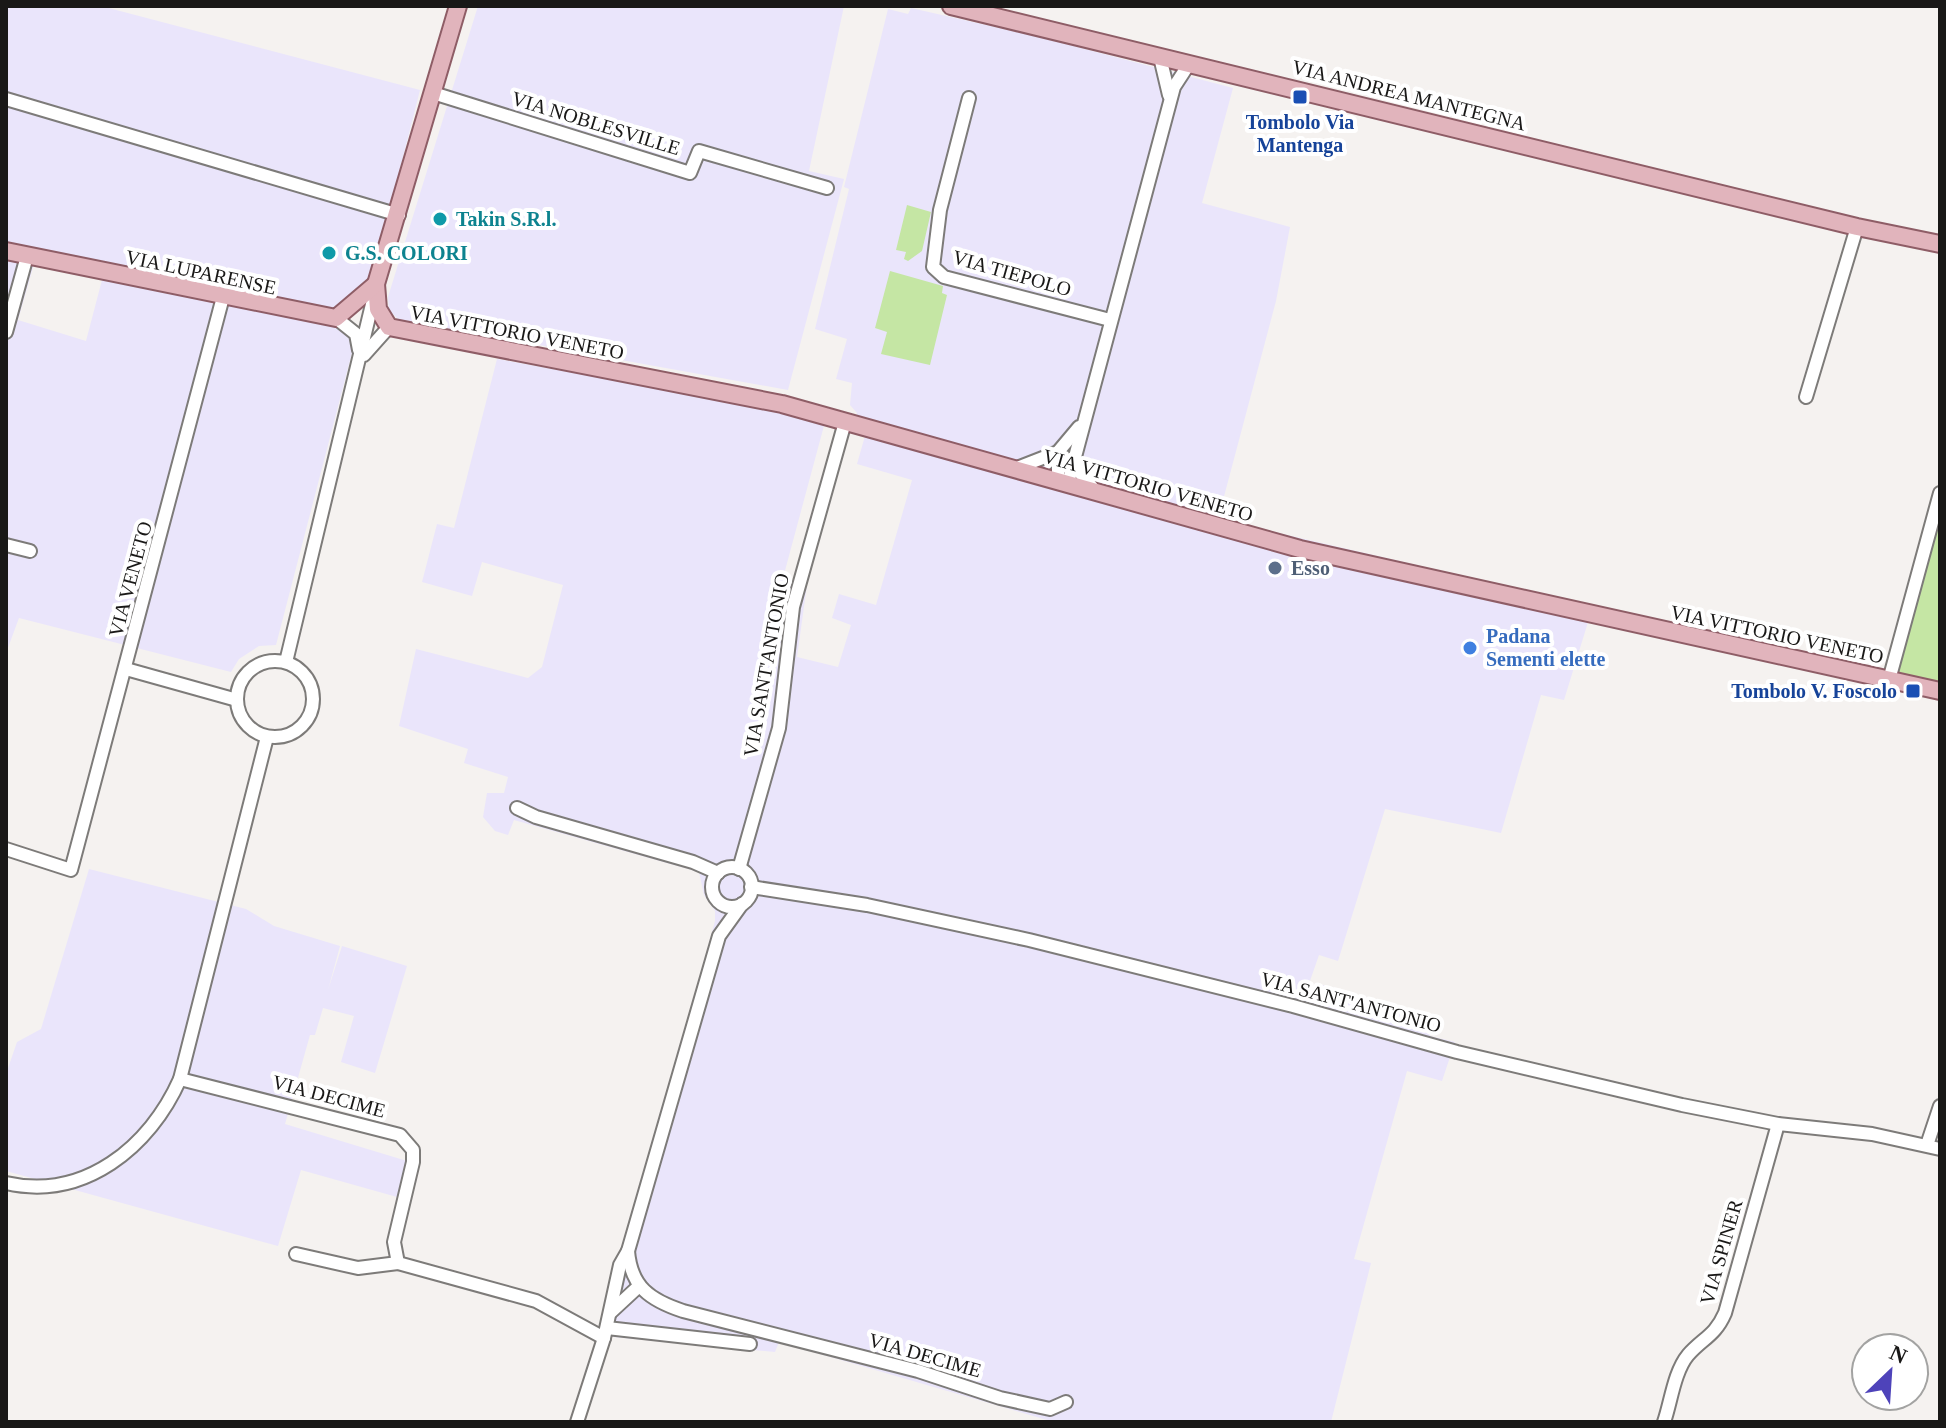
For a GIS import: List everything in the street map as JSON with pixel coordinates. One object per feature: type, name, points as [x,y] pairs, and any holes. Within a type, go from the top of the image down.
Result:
[{"type":"main road","points":[[389,327],[378,309],[376,284],[399,215],[458,6]]},
{"type":"main road","name":"VIA ANDREA MANTEGNA","points":[[951,6],[1182,65],[1857,227],[1940,244]]},
{"type":"main road","name":"VIA LUPARENSE","points":[[6,251],[336,318]]},
{"type":"main road","points":[[336,318],[376,284]]},
{"type":"main road","name":"VIA VITTORIO VENETO","points":[[389,327],[782,404],[1300,549],[1940,691]]},
{"type":"street","points":[[1160,57],[1168,79],[1169,106]]},
{"type":"street","points":[[1168,79],[1182,65]]},
{"type":"street","points":[[1063,482],[1075,459],[1110,320],[1182,65]]},
{"type":"street","name":"VIA NOBLESVILLE","points":[[433,93],[690,173],[699,151],[827,188]]},
{"type":"street","name":"VIA TIEPOLO","points":[[969,98],[940,210],[933,267],[944,277],[1110,320]]},
{"type":"street","points":[[6,99],[399,215]]},
{"type":"street","points":[[1806,397],[1857,227]]},
{"type":"street","points":[[6,332],[27,256]]},
{"type":"street","points":[[286,662],[376,284]]},
{"type":"street","name":"VIA VENETO","points":[[6,849],[71,870],[223,297]]},
{"type":"street","points":[[336,318],[356,334],[360,361]]},
{"type":"street","name":"VIA VITTORIO VENETO","points":[[360,361],[373,341],[389,327]]},
{"type":"street","points":[[1017,468],[1058,452],[1083,420]]},
{"type":"street","name":"VIA SANT'ANTONIO","points":[[739,869],[779,728],[793,607],[845,422]]},
{"type":"street","points":[[1058,452],[1063,482]]},
{"type":"street","points":[[1075,459],[1081,474],[1097,493]]},
{"type":"street","points":[[1889,680],[1940,493]]},
{"type":"street","points":[[6,545],[30,551]]},
{"type":"street","points":[[274,661],[286,662],[305,674],[314,695],[313,706],[302,727],[292,734],[267,737],[246,723],[237,700],[243,677],[251,669],[274,661]]},
{"type":"street","points":[[126,669],[237,700]]},
{"type":"street","points":[[6,1183],[34,1189],[93,1175],[142,1141],[169,1104],[180,1079],[267,737]]},
{"type":"street","points":[[517,808],[536,817],[704,866],[718,873]]},
{"type":"street","points":[[577,1422],[719,936],[717,900],[712,885],[718,873],[728,868],[739,869],[749,878],[751,887],[719,936]]},
{"type":"street","name":"VIA SANT'ANTONIO","points":[[751,887],[867,905],[1029,940],[1293,1006],[1457,1052],[1778,1124],[1872,1134],[1934,1147]]},
{"type":"street","points":[[717,900],[726,906],[742,904]]},
{"type":"street","name":"VIA DECIME","points":[[180,1079],[400,1135],[409,1142],[413,1162],[394,1242],[398,1263]]},
{"type":"street","points":[[1934,1147],[1940,1106]]},
{"type":"street","name":"VIA SPINER","points":[[1664,1422],[1682,1365],[1689,1354],[1716,1332],[1725,1313],[1778,1124]]},
{"type":"street","points":[[607,1327],[635,1283],[628,1251]]},
{"type":"street","points":[[296,1254],[358,1268],[398,1263],[525,1297],[607,1327],[750,1344]]},
{"type":"street","points":[[614,1288],[635,1283]]},
{"type":"street","name":"VIA DECIME","points":[[635,1283],[659,1303],[683,1311],[918,1371],[1000,1398],[1050,1409],[1066,1402]]},
{"type":"shaded area","points":[[6,6],[101,6],[420,90],[377,260],[365,290],[334,313],[152,277],[6,242]]},
{"type":"shaded area","points":[[478,6],[844,6],[809,171],[844,179],[788,390],[399,320],[389,310],[388,297]]},
{"type":"shaded area","points":[[911,8],[1043,38],[1233,88],[1202,203],[1290,227],[1276,301],[1218,519],[1593,606],[1564,700],[1541,695],[1501,833],[1385,809],[1338,961],[1319,955],[1304,998],[1316,1002],[1323,985],[1434,1017],[1430,1036],[1455,1042],[1442,1081],[1407,1071],[1354,1259],[1371,1263],[1331,1422],[1054,1422],[779,1342],[775,1352],[613,1337],[603,1332],[715,921],[715,911],[704,895],[699,872],[514,820],[508,835],[495,831],[483,817],[487,793],[504,793],[508,777],[464,763],[468,749],[399,726],[416,649],[528,678],[542,667],[563,585],[482,562],[472,596],[422,582],[437,524],[454,528],[497,359],[793,412],[825,422],[783,578],[807,585],[797,657],[838,667],[851,625],[832,618],[839,594],[876,605],[912,480],[857,464],[865,436],[852,432],[857,413],[850,405],[852,383],[836,379],[847,339],[815,329],[849,189],[844,187],[888,9],[908,14]]},
{"type":"shaded area","points":[[6,258],[34,264],[18,320],[86,341],[102,280],[343,328],[351,335],[354,345],[276,645],[259,646],[239,659],[231,672],[19,618],[6,653]]},
{"type":"shaded area","points":[[89,869],[246,909],[274,926],[340,946],[328,990],[342,946],[407,966],[375,1073],[341,1062],[354,1016],[323,1008],[315,1035],[310,1035],[285,1124],[407,1161],[397,1197],[301,1170],[278,1246],[6,1171],[6,1074],[17,1042],[41,1029]]},
{"type":"green space","points":[[907,205],[931,212],[922,251],[908,261],[904,259],[906,252],[896,250]]},
{"type":"green space","points":[[890,271],[943,286],[942,293],[947,295],[930,365],[881,354],[887,332],[875,328]]},
{"type":"green space","points":[[1940,507],[1940,686],[1897,676],[1897,663]]},
{"type":"place","name":"Tombolo Via Mantenga","points":[[1300,97]]},
{"type":"place","name":"Takin S.R.l.","points":[[440,219]]},
{"type":"place","name":"G.S. COLORI","points":[[329,253]]},
{"type":"place","name":"Esso","points":[[1275,568]]},
{"type":"place","name":"Padana Sementi elette","points":[[1470,648]]},
{"type":"place","name":"Tombolo V. Foscolo","points":[[1913,691]]}]
